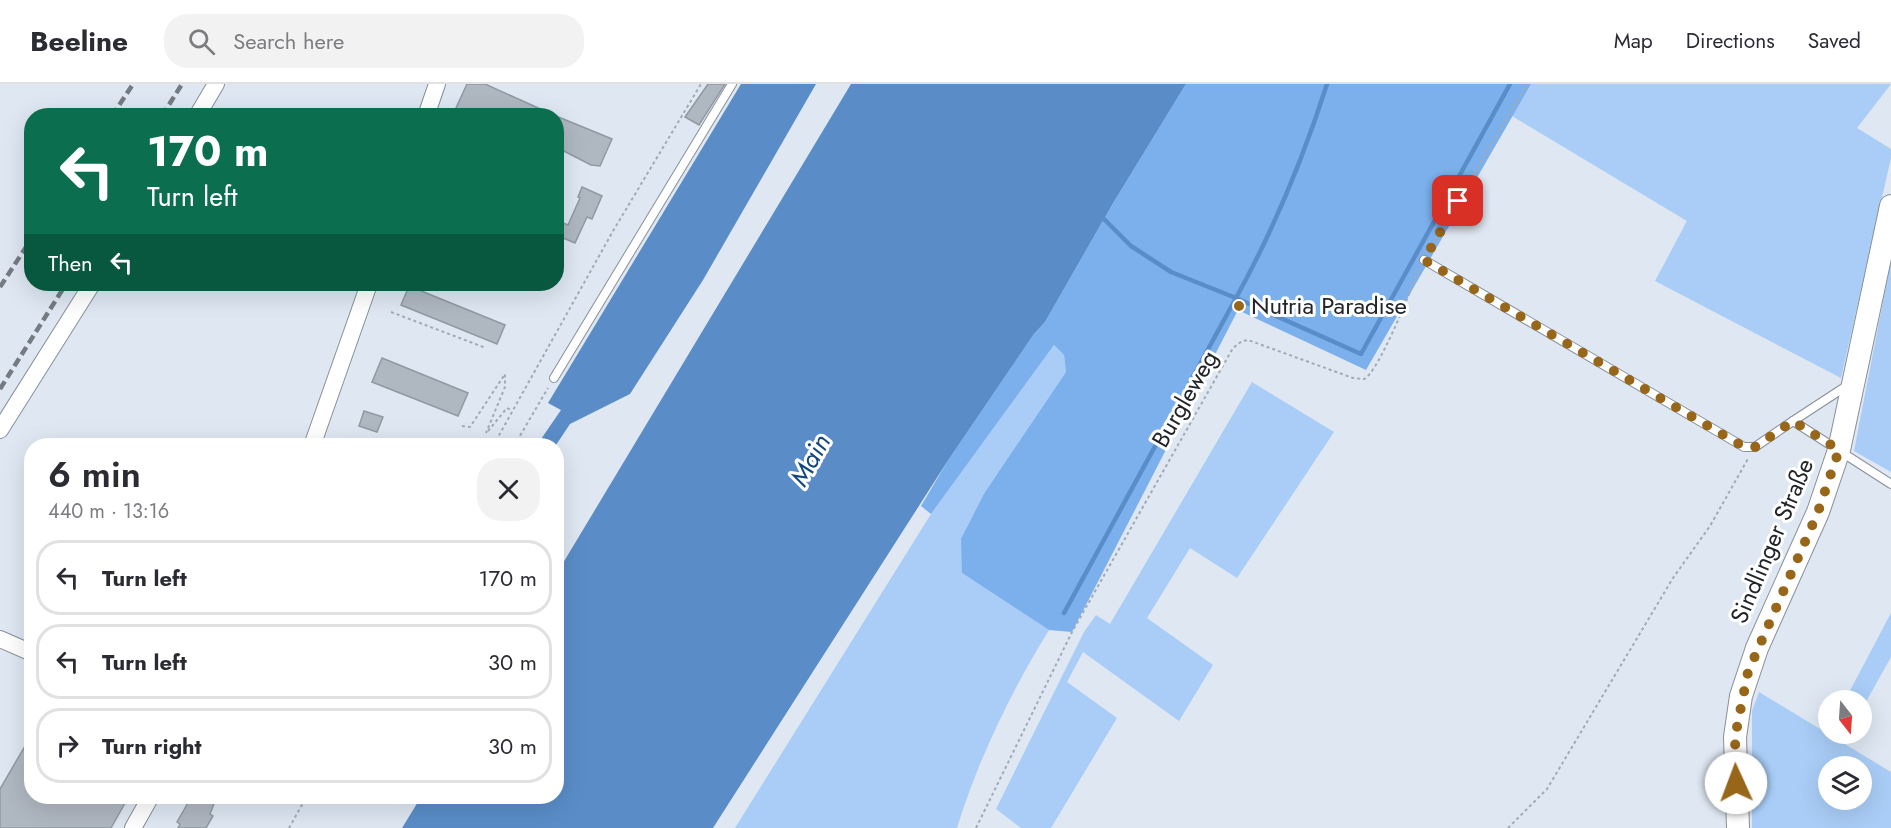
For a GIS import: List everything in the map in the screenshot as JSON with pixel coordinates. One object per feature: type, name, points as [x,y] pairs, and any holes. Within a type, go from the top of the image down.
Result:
[{"type":"street","points":[[202,108],[216,84]]},
{"type":"street","points":[[429,108],[437,84]]},
{"type":"street","name":"Sindlinger Straße","points":[[1738,828],[1735,737],[1741,696],[1757,648],[1818,512],[1839,450],[1891,206]]},
{"type":"street","points":[[0,430],[88,291]]},
{"type":"street","points":[[315,438],[367,291]]},
{"type":"street","points":[[0,639],[24,649]]},
{"type":"street","points":[[133,828],[146,804]]},
{"type":"lane","points":[[554,378],[732,84]]},
{"type":"lane","points":[[1424,260],[1744,447],[1755,447],[1854,380]]},
{"type":"lane","points":[[1793,421],[1891,484]]},
{"type":"path","points":[[497,438],[511,410],[701,84]]},
{"type":"path","name":"Burgleweg","points":[[976,828],[1072,632],[1233,348],[1242,340],[1248,340],[1359,380],[1369,378],[1388,343],[1424,260],[1527,84]]},
{"type":"path","points":[[391,312],[486,348]]},
{"type":"path","points":[[462,426],[470,427],[505,374],[505,387],[486,433],[494,427],[507,408],[511,410]]},
{"type":"path","points":[[519,438],[554,378]]},
{"type":"path","points":[[1508,828],[1547,789],[1673,578],[1710,526],[1755,447]]},
{"type":"path","points":[[289,828],[302,804]]},
{"type":"shaded area","points":[[1186,84],[1531,84],[1366,370],[1238,310],[1072,632],[1049,630],[962,573],[961,539],[985,492],[1066,372],[1064,355],[1054,345],[931,514],[921,506],[947,462],[1034,334],[1045,322],[1112,205]]},
{"type":"shaded area","points":[[1531,84],[1891,84],[1857,128],[1891,149],[1891,158],[1841,378],[1655,281],[1687,221],[1512,116]]},
{"type":"shaded area","points":[[1891,260],[1891,472],[1854,451]]},
{"type":"shaded area","points":[[1054,345],[1064,355],[1066,372],[985,492],[962,573],[1049,630],[997,726],[975,776],[957,828],[735,828],[931,514]]},
{"type":"shaded area","points":[[1252,382],[1334,432],[1237,578],[1190,548],[1147,618],[1213,665],[1179,721],[1083,652],[1067,682],[1117,718],[1051,828],[1021,828],[996,809],[1084,632],[1096,615],[1110,624]]},
{"type":"shaded area","points":[[1891,613],[1891,657],[1872,691],[1850,690]]},
{"type":"shaded area","points":[[1759,692],[1818,728],[1818,744],[1845,744],[1865,756],[1818,756],[1818,810],[1872,810],[1872,760],[1891,772],[1891,828],[1752,828],[1752,711]]},
{"type":"water","points":[[741,84],[816,84],[703,280],[630,394],[570,424],[561,438],[542,438],[561,410],[548,403]]},
{"type":"water","name":"Main","points":[[851,84],[1186,84],[1112,205],[1045,322],[1034,334],[947,462],[713,828],[402,828],[417,804],[564,804],[564,561]]},
{"type":"building","points":[[467,84],[485,84],[538,108],[456,108]]},
{"type":"building","points":[[708,84],[725,84],[699,125],[685,117]]},
{"type":"building","points":[[564,119],[612,139],[600,166],[591,165],[564,151]]},
{"type":"building","points":[[582,187],[602,196],[592,219],[587,217],[575,243],[564,238],[564,223],[568,225],[580,198],[578,197]]},
{"type":"building","points":[[407,291],[421,291],[505,325],[497,344],[401,305]]},
{"type":"building","points":[[382,358],[468,393],[458,416],[372,382]]},
{"type":"building","points":[[364,411],[383,417],[377,432],[359,426]]},
{"type":"building","points":[[24,748],[24,804],[124,804],[111,828],[0,828],[0,789]]},
{"type":"building","points":[[187,804],[214,804],[210,814],[213,816],[206,828],[178,828],[180,824],[177,822]]},
{"type":"waterway","points":[[1327,84],[1287,193],[1236,298],[1361,354],[1510,84]]},
{"type":"waterway","points":[[1064,613],[1236,298],[1171,272],[1131,246],[1101,216]]},
{"type":"railway","points":[[117,108],[133,84]]},
{"type":"railway","points":[[167,108],[182,84]]},
{"type":"railway","points":[[0,287],[24,250]]},
{"type":"railway","points":[[0,389],[62,291]]},
{"type":"place","name":"Nutria Paradise","points":[[1239,306]]},
{"type":"route","points":[[1458,201],[1424,260],[1744,447],[1755,447],[1793,421],[1839,450],[1818,512],[1748,672],[1741,696],[1735,737],[1736,783]]}]
